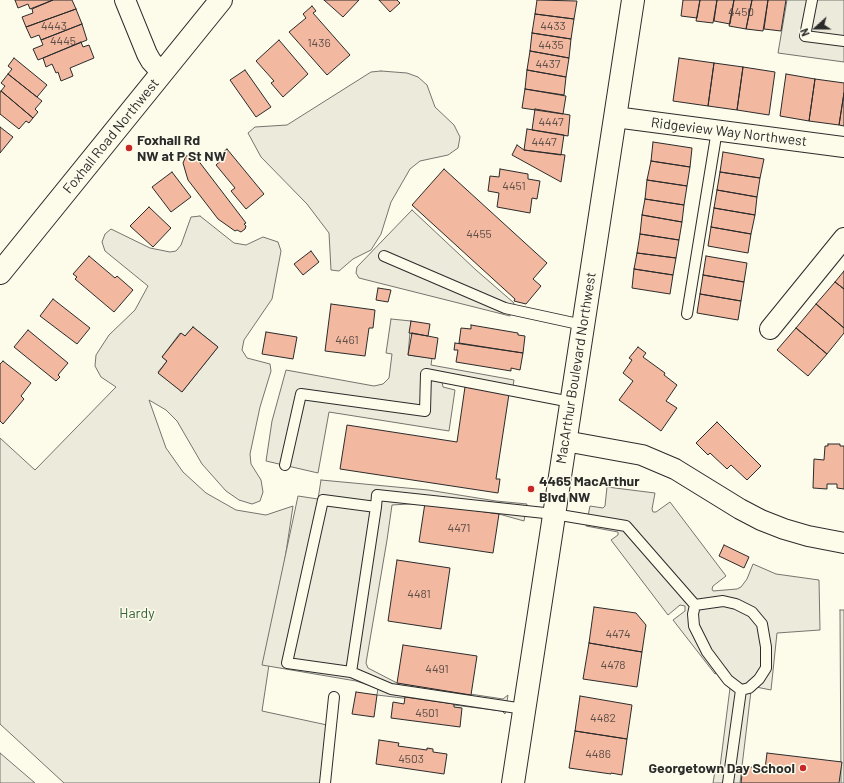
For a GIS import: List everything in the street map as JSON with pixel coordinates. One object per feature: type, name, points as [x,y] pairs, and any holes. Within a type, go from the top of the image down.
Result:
[{"type":"main road","name":"Foxhall Road Northwest","points":[[0,273],[221,0]]},
{"type":"main road","name":"MacArthur Boulevard Northwest","points":[[513,783],[633,0]]},
{"type":"street","points":[[125,0],[147,54],[162,73]]},
{"type":"street","name":"Ridgeview Way Northwest","points":[[615,117],[844,147]]},
{"type":"street","points":[[770,329],[844,238]]},
{"type":"street","points":[[565,441],[642,455],[675,470],[761,520],[808,536],[844,543]]},
{"type":"lane","points":[[812,0],[805,36],[844,41]]},
{"type":"lane","points":[[687,314],[717,130]]},
{"type":"lane","points":[[384,256],[505,308],[583,325]]},
{"type":"lane","points":[[285,465],[302,394],[425,411],[426,374],[571,402]]},
{"type":"lane","points":[[351,672],[377,495],[554,514],[626,526],[695,605]]},
{"type":"lane","points":[[376,507],[323,500],[287,663],[351,672],[391,690],[524,709]]},
{"type":"lane","points":[[695,605],[723,601],[736,604],[752,612],[762,624],[766,647],[766,668],[759,679],[749,688],[741,690]]},
{"type":"lane","points":[[695,605],[693,614],[694,626],[704,646],[728,680],[741,690]]},
{"type":"lane","points":[[728,783],[741,690]]},
{"type":"lane","points":[[325,783],[334,697]]},
{"type":"green space","points":[[381,71],[407,73],[418,77],[427,85],[435,107],[454,125],[460,137],[458,148],[448,155],[420,161],[410,169],[391,202],[381,234],[371,250],[353,259],[339,271],[331,270],[329,233],[307,204],[261,157],[248,133],[255,127],[287,125],[371,72]]},
{"type":"green space","name":"Hardy","points":[[200,216],[234,243],[246,245],[263,237],[278,242],[281,251],[272,299],[244,340],[242,350],[247,358],[270,364],[271,371],[260,407],[250,454],[251,464],[261,480],[263,492],[260,501],[252,504],[239,500],[226,491],[202,464],[177,421],[166,410],[149,400],[166,448],[183,472],[206,493],[236,510],[266,515],[293,506],[262,711],[327,725],[322,783],[64,783],[0,724],[0,438],[35,470],[116,387],[101,377],[95,366],[96,355],[109,335],[135,310],[148,286],[105,251],[102,242],[105,234],[111,229],[150,248],[170,252],[176,251],[181,245],[191,217]],"holes":[[[193,327],[218,347],[182,392],[158,372],[167,361],[162,357],[180,333],[185,336]]]},
{"type":"green space","points":[[840,610],[844,610],[844,783],[841,783]]},
{"type":"green space","points":[[0,753],[35,783],[0,783]]},
{"type":"shaded area","points":[[787,0],[844,0],[844,62],[778,53]]},
{"type":"shaded area","points":[[412,210],[476,270],[514,303],[510,316],[359,278],[356,273],[357,267]]},
{"type":"shaded area","points":[[391,319],[411,321],[408,355],[432,358],[431,365],[514,380],[512,392],[442,382],[443,387],[455,390],[449,431],[329,412],[318,473],[266,461],[272,421],[286,370],[374,386],[383,384],[389,378],[392,354],[386,353]]},
{"type":"shaded area","points":[[321,480],[428,490],[496,501],[527,504],[524,521],[499,514],[425,503],[392,505],[366,663],[368,668],[397,683],[503,699],[508,695],[505,714],[502,711],[377,695],[378,688],[356,681],[262,665],[298,496],[318,499]]},
{"type":"shaded area","points":[[607,487],[655,493],[652,509],[653,512],[656,512],[670,502],[726,576],[713,586],[713,591],[737,589],[741,587],[747,579],[753,564],[776,574],[819,580],[820,630],[777,633],[771,690],[756,687],[751,691],[740,783],[713,783],[715,771],[720,767],[731,680],[730,675],[726,668],[715,674],[673,620],[685,611],[685,606],[680,605],[668,615],[611,540],[618,535],[618,532],[586,526],[590,506],[603,508],[605,506]]},
{"type":"building","points":[[15,0],[53,0],[30,9],[28,4],[18,8]]},
{"type":"building","points":[[53,0],[72,0],[76,9],[26,27],[22,17],[33,13],[32,9]]},
{"type":"building","points":[[324,0],[359,0],[343,17]]},
{"type":"building","points":[[379,0],[397,0],[400,3],[390,12]]},
{"type":"building","points":[[537,0],[577,1],[574,19],[535,14]]},
{"type":"building","points":[[683,0],[700,0],[697,18],[681,16]]},
{"type":"building","points":[[700,0],[717,0],[713,23],[696,21]]},
{"type":"building","points":[[717,0],[734,0],[730,24],[714,21]]},
{"type":"building","points":[[734,0],[752,0],[746,29],[729,26]]},
{"type":"building","points":[[752,0],[768,0],[763,31],[746,29]]},
{"type":"building","points":[[768,0],[786,0],[781,31],[764,29]]},
{"type":"building","points":[[312,6],[316,11],[313,13],[350,55],[327,75],[289,32],[306,18],[303,14]]},
{"type":"building","points":[[76,9],[82,24],[41,40],[39,35],[31,38],[26,27]]},
{"type":"building","points":[[535,14],[574,19],[571,39],[532,33]]},
{"type":"building","points":[[82,24],[87,40],[38,60],[33,49],[43,45],[41,40]]},
{"type":"building","points":[[532,33],[571,39],[569,58],[530,51]]},
{"type":"building","points":[[279,40],[308,74],[283,97],[271,83],[274,81],[256,61]]},
{"type":"building","points":[[81,42],[83,47],[89,45],[94,58],[70,68],[73,76],[61,81],[58,72],[56,73],[52,64],[46,67],[43,58]]},
{"type":"building","points":[[530,51],[569,58],[566,77],[527,70]]},
{"type":"building","points":[[14,58],[47,85],[37,97],[8,74],[12,69],[8,66]]},
{"type":"building","points":[[679,58],[714,63],[708,106],[673,101]]},
{"type":"building","points":[[714,63],[743,67],[737,110],[708,106]]},
{"type":"building","points":[[743,67],[775,72],[769,115],[737,110]]},
{"type":"building","points":[[245,70],[271,107],[256,117],[230,80]]},
{"type":"building","points":[[527,70],[566,77],[564,95],[525,89]]},
{"type":"building","points":[[8,74],[42,101],[35,109],[38,112],[33,118],[1,91],[5,86],[1,83]]},
{"type":"building","points":[[786,74],[815,79],[809,121],[780,116]]},
{"type":"building","points":[[815,79],[844,83],[839,125],[809,121]]},
{"type":"building","points":[[525,89],[566,96],[563,114],[522,108]]},
{"type":"building","points":[[1,91],[33,118],[29,123],[26,121],[19,129],[0,114]]},
{"type":"building","points":[[844,93],[844,126],[839,125]]},
{"type":"building","points":[[535,109],[570,115],[568,136],[532,130]]},
{"type":"building","points":[[0,127],[13,137],[0,153]]},
{"type":"building","points":[[527,129],[564,135],[561,155],[524,150]]},
{"type":"building","points":[[653,142],[692,148],[690,167],[651,161]]},
{"type":"building","points":[[517,145],[524,150],[565,155],[561,182],[512,155]]},
{"type":"building","points":[[227,149],[264,194],[246,209],[231,191],[235,188],[216,165],[223,159],[219,155]]},
{"type":"building","points":[[723,152],[764,159],[760,178],[720,172]]},
{"type":"building","points":[[194,155],[246,223],[244,224],[246,226],[245,229],[241,232],[237,230],[235,231],[218,219],[188,180],[183,163],[186,156]]},
{"type":"building","points":[[651,161],[690,167],[687,186],[647,180]]},
{"type":"building","points":[[444,169],[547,263],[533,279],[541,286],[526,304],[514,301],[515,299],[412,205]]},
{"type":"building","points":[[500,169],[528,174],[528,179],[540,181],[537,199],[532,198],[530,213],[497,207],[499,193],[488,191],[490,176],[499,177]]},
{"type":"building","points":[[172,172],[191,197],[171,212],[152,187]]},
{"type":"building","points":[[720,172],[760,178],[757,197],[717,190]]},
{"type":"building","points":[[647,180],[687,186],[684,205],[645,199]]},
{"type":"building","points":[[717,190],[757,197],[755,215],[714,208]]},
{"type":"building","points":[[645,199],[684,205],[682,222],[642,215]]},
{"type":"building","points":[[149,207],[171,228],[153,247],[130,226]]},
{"type":"building","points":[[714,208],[755,215],[751,234],[711,227]]},
{"type":"building","points":[[642,215],[682,222],[679,240],[640,234]]},
{"type":"building","points":[[711,227],[751,234],[748,253],[708,246]]},
{"type":"building","points":[[640,234],[679,240],[676,258],[637,253]]},
{"type":"building","points":[[311,251],[319,262],[303,275],[294,264]]},
{"type":"building","points":[[637,253],[676,258],[673,275],[634,269]]},
{"type":"building","points":[[89,256],[115,278],[117,276],[133,290],[114,312],[75,279],[77,277],[73,274]]},
{"type":"building","points":[[706,256],[747,263],[744,282],[703,275]]},
{"type":"building","points":[[634,269],[673,275],[670,294],[632,288]]},
{"type":"building","points":[[844,271],[844,289],[835,282]]},
{"type":"building","points":[[703,275],[744,282],[741,301],[700,294]]},
{"type":"building","points":[[835,282],[844,289],[844,328],[816,304]]},
{"type":"building","points":[[378,288],[391,290],[388,302],[376,300]]},
{"type":"building","points":[[700,294],[741,301],[738,320],[697,313]]},
{"type":"building","points":[[53,299],[90,328],[77,344],[40,316]]},
{"type":"building","points":[[331,304],[375,310],[373,328],[369,328],[365,356],[325,351]]},
{"type":"building","points":[[816,304],[844,328],[844,333],[827,354],[796,328]]},
{"type":"building","points":[[411,321],[430,324],[428,336],[409,333]]},
{"type":"building","points":[[471,325],[518,333],[518,335],[525,336],[523,353],[459,343],[461,328],[471,329]]},
{"type":"building","points":[[193,327],[218,347],[182,392],[158,373],[167,361],[162,357],[181,333],[185,336]]},
{"type":"building","points":[[796,328],[827,354],[808,376],[777,350]]},
{"type":"building","points":[[28,330],[68,363],[58,375],[60,377],[56,381],[14,347]]},
{"type":"building","points":[[266,332],[297,337],[293,359],[262,354]]},
{"type":"building","points":[[412,333],[438,338],[435,359],[408,355]]},
{"type":"building","points":[[455,343],[523,353],[520,370],[511,368],[511,371],[456,362],[458,350],[454,350]]},
{"type":"building","points":[[638,347],[646,353],[643,357],[665,373],[664,375],[677,385],[666,401],[677,408],[661,431],[619,400],[633,381],[623,373],[632,360],[629,358]]},
{"type":"building","points":[[3,361],[31,383],[21,396],[24,399],[3,424],[0,421],[0,364]]},
{"type":"building","points":[[465,387],[509,394],[496,479],[500,479],[498,493],[340,469],[347,425],[457,442]]},
{"type":"building","points":[[717,422],[761,466],[747,480],[731,465],[727,469],[710,453],[708,455],[696,443]]},
{"type":"building","points":[[828,444],[840,444],[840,446],[844,446],[844,489],[837,488],[837,484],[827,484],[827,489],[813,488],[814,459],[824,460],[825,446],[828,446]]},
{"type":"building","points":[[425,503],[499,514],[493,553],[419,542]]},
{"type":"building","points":[[724,545],[749,557],[744,568],[719,556]]},
{"type":"building","points":[[397,560],[450,568],[441,629],[388,621]]},
{"type":"building","points":[[594,607],[636,613],[646,625],[642,652],[589,643]]},
{"type":"building","points":[[589,643],[642,652],[637,687],[583,679]]},
{"type":"building","points":[[403,645],[477,656],[471,695],[397,683]]},
{"type":"building","points":[[356,692],[377,695],[374,717],[352,714]]},
{"type":"building","points":[[580,696],[632,705],[627,739],[575,731]]},
{"type":"building","points":[[405,697],[454,704],[454,707],[462,708],[460,727],[391,718],[393,702],[404,704]]},
{"type":"building","points":[[575,731],[627,739],[622,775],[569,768]]},
{"type":"building","points":[[379,740],[399,743],[398,746],[427,750],[427,748],[433,749],[433,752],[447,754],[444,774],[376,764]]},
{"type":"building","name":"Georgetown Day School","points":[[767,753],[842,762],[839,783],[741,783],[743,766],[765,769]]},
{"type":"place","name":"Foxhall Rd NW at P St NW","points":[[129,148]]},
{"type":"place","name":"4465 MacArthur Blvd NW","points":[[531,489]]},
{"type":"place","name":"Georgetown Day School","points":[[803,768]]}]
